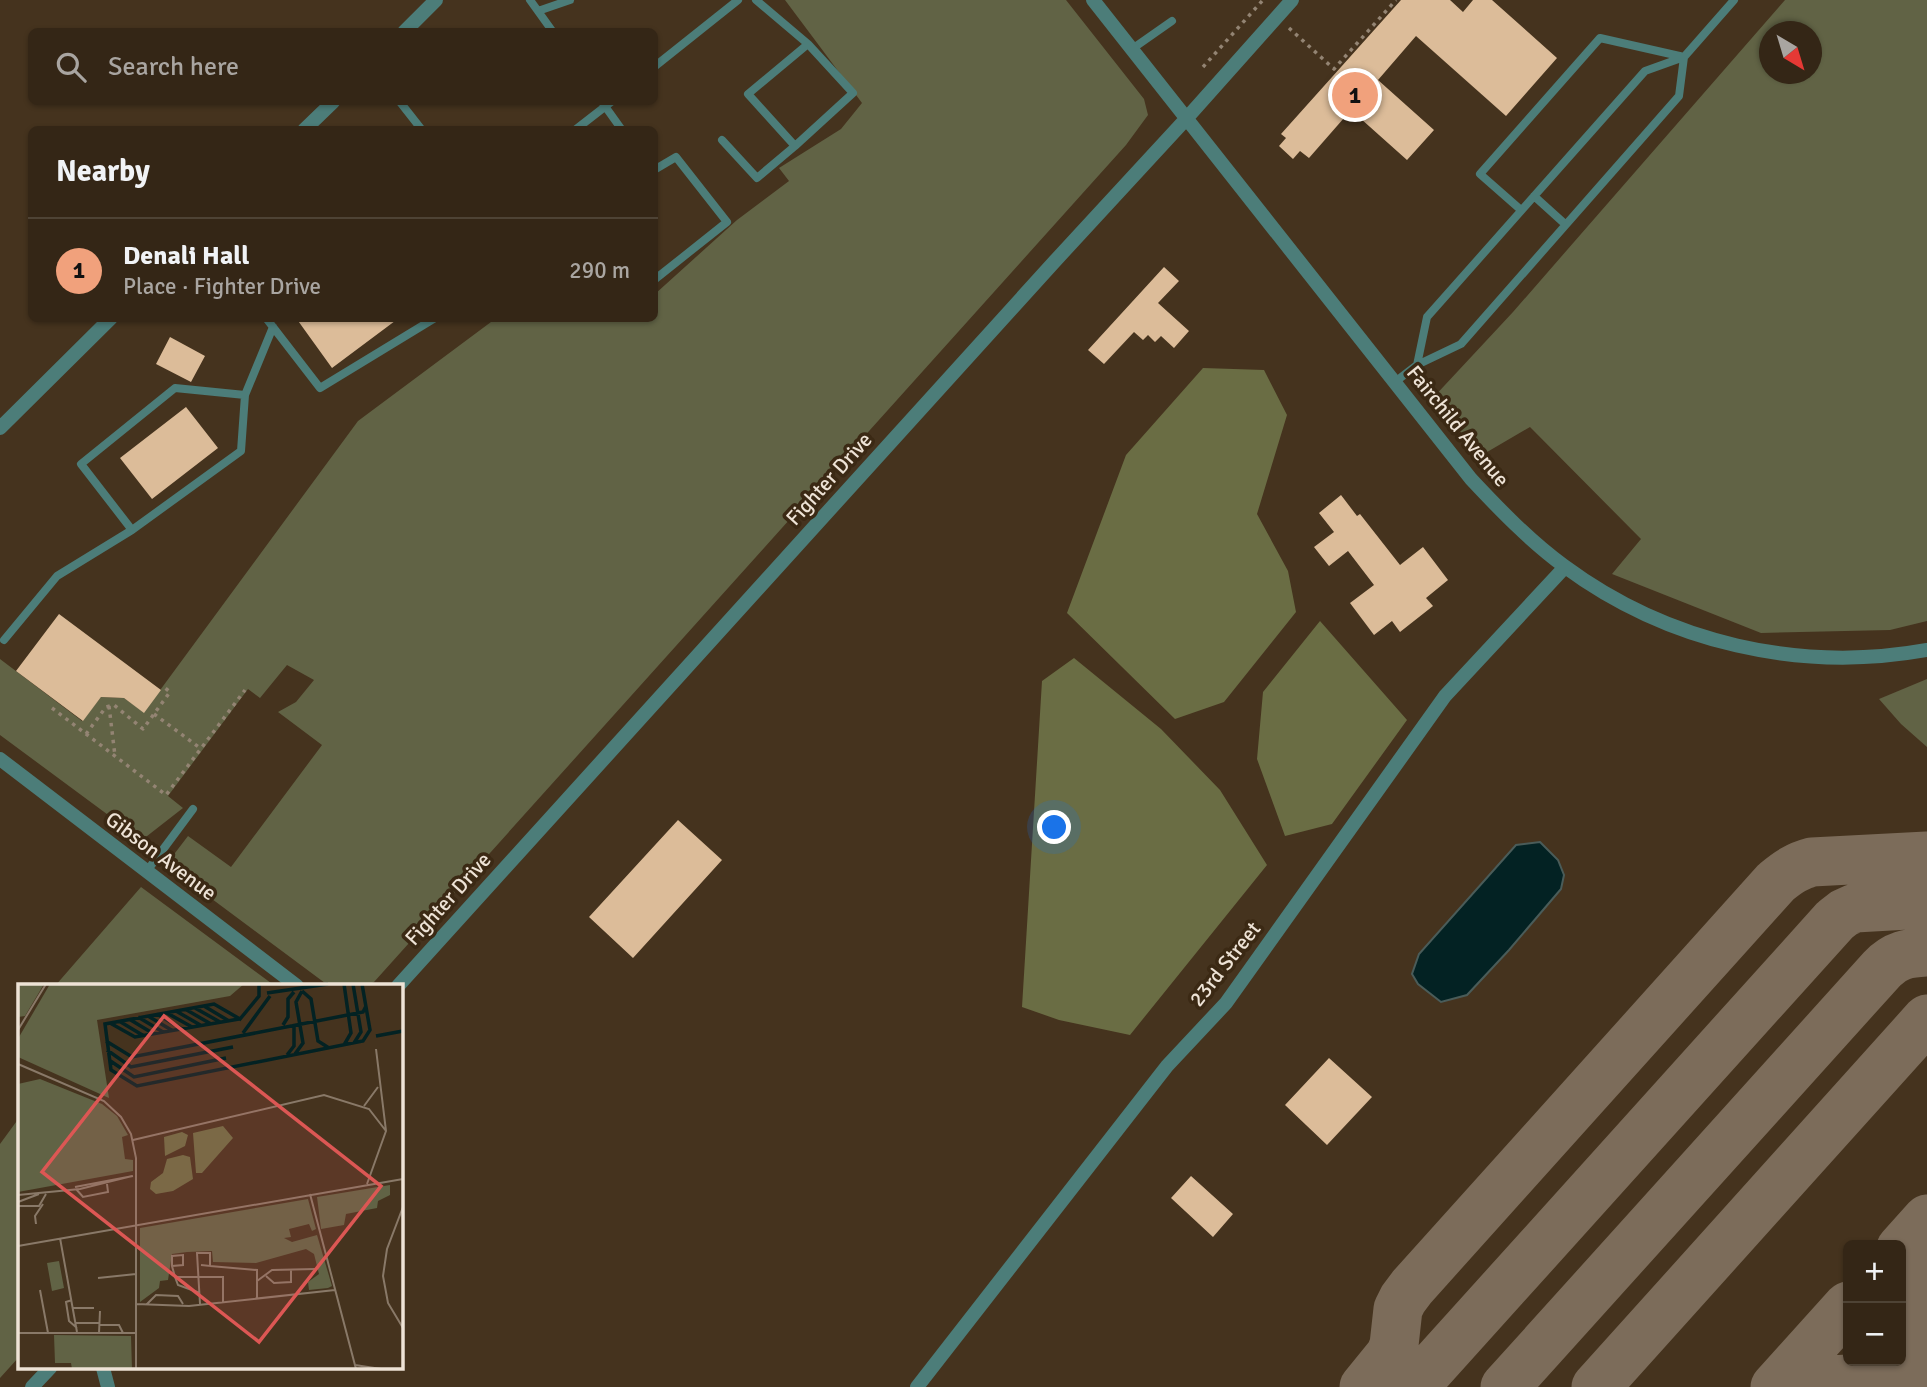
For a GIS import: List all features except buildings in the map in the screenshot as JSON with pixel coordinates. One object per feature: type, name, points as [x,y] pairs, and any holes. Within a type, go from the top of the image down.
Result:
[{"type":"street","points":[[408,28],[436,0]]},
{"type":"street","name":"Fairchild Avenue","points":[[1093,0],[1471,479],[1526,536],[1565,567],[1648,616],[1728,645],[1784,655],[1835,658],[1895,655],[1927,650]]},
{"type":"street","name":"Fighter Drive","points":[[400,984],[1292,0]]},
{"type":"street","points":[[308,126],[330,105]]},
{"type":"street","points":[[0,428],[107,322]]},
{"type":"street","name":"23rd Street","points":[[917,1387],[1167,1066],[1226,1003],[1445,696],[1565,567]]},
{"type":"street","name":"Gibson Avenue","points":[[0,759],[294,984]]},
{"type":"street","points":[[32,1387],[48,1370]]},
{"type":"street","points":[[104,1370],[108,1387]]},
{"type":"lane","points":[[530,0],[550,28]]},
{"type":"lane","points":[[538,11],[570,0]]},
{"type":"lane","points":[[658,64],[738,0]]},
{"type":"lane","points":[[722,140],[757,178],[853,93],[808,44],[755,0]]},
{"type":"lane","points":[[1417,365],[1427,317],[1645,71],[1684,57],[1734,0]]},
{"type":"lane","points":[[1132,49],[1172,21]]},
{"type":"lane","points":[[1521,211],[1480,174],[1600,38],[1684,57]]},
{"type":"lane","points":[[795,146],[748,94],[808,44]]},
{"type":"lane","points":[[1395,382],[1417,365],[1461,344],[1679,96],[1684,57]]},
{"type":"lane","points":[[402,105],[419,126]]},
{"type":"lane","points":[[580,126],[604,105]]},
{"type":"lane","points":[[607,105],[620,126]]},
{"type":"lane","points":[[658,168],[676,157],[727,222],[658,277]]},
{"type":"lane","points":[[1534,196],[1565,224]]},
{"type":"lane","points":[[269,322],[320,388],[428,322]]},
{"type":"lane","points":[[4,640],[57,576],[132,530],[241,451],[245,395],[273,327]]},
{"type":"lane","points":[[132,530],[81,464],[175,388],[245,395]]},
{"type":"lane","points":[[147,871],[193,809]]},
{"type":"path","points":[[1203,67],[1263,0]]},
{"type":"path","points":[[1289,28],[1334,69],[1396,0]]},
{"type":"path","points":[[86,733],[106,706],[114,705],[143,729],[170,692],[164,687]]},
{"type":"path","points":[[52,708],[166,795],[245,690]]},
{"type":"path","points":[[109,706],[115,756]]},
{"type":"path","points":[[154,714],[200,749]]},
{"type":"green space","points":[[785,0],[1066,0],[1144,99],[1148,115],[1126,145],[374,982],[326,984],[173,870],[175,853],[188,836],[231,867],[322,745],[278,712],[296,702],[314,680],[287,665],[260,698],[248,689],[168,796],[183,808],[142,840],[0,735],[0,659],[82,721],[101,697],[124,698],[144,712],[358,421],[491,322],[658,322],[658,291],[737,220],[789,181],[779,168],[841,129],[862,103]]},
{"type":"green space","points":[[1785,0],[1927,0],[1927,621],[1890,630],[1761,633],[1612,574],[1641,539],[1530,427],[1482,455],[1431,400],[1513,312],[1759,30],[1759,84],[1822,84],[1822,21],[1767,21]]},
{"type":"green space","points":[[1203,368],[1264,370],[1287,415],[1257,514],[1288,571],[1296,612],[1224,702],[1175,719],[1067,613],[1126,455]]},
{"type":"green space","points":[[1320,621],[1407,720],[1332,824],[1285,836],[1257,759],[1263,692]]},
{"type":"green space","points":[[1074,658],[1161,729],[1220,790],[1267,865],[1130,1035],[1059,1020],[1022,1007],[1042,681]]},
{"type":"green space","points":[[1927,679],[1927,747],[1901,724],[1879,699]]},
{"type":"green space","points":[[141,887],[272,984],[57,984]]},
{"type":"green space","points":[[18,1119],[18,1358],[0,1378],[0,1144]]},
{"type":"water","points":[[1540,842],[1558,860],[1564,875],[1561,889],[1467,995],[1441,1002],[1418,984],[1412,974],[1419,954],[1516,845]]},
{"type":"taxiway","points":[[1364,1387],[1390,1355],[1394,1345],[1398,1309],[1412,1287],[1776,882],[1793,870],[1812,862],[1927,856]]},
{"type":"taxiway","points":[[1414,1387],[1835,920],[1855,908],[1927,904]]},
{"type":"taxiway","points":[[1505,1387],[1882,969],[1902,956],[1927,952]]},
{"type":"taxiway","points":[[1596,1387],[1927,1019]]},
{"type":"taxiway","points":[[1906,1242],[1927,1219]]},
{"type":"taxiway","points":[[1906,1280],[1927,1279]]},
{"type":"taxiway","points":[[1775,1387],[1843,1312]]},
{"type":"taxiway","points":[[1906,1328],[1927,1327]]},
{"type":"taxiway","points":[[1779,1387],[1790,1382],[1927,1375]]},
{"type":"place","name":"Denali Hall","points":[[1355,95]]}]
